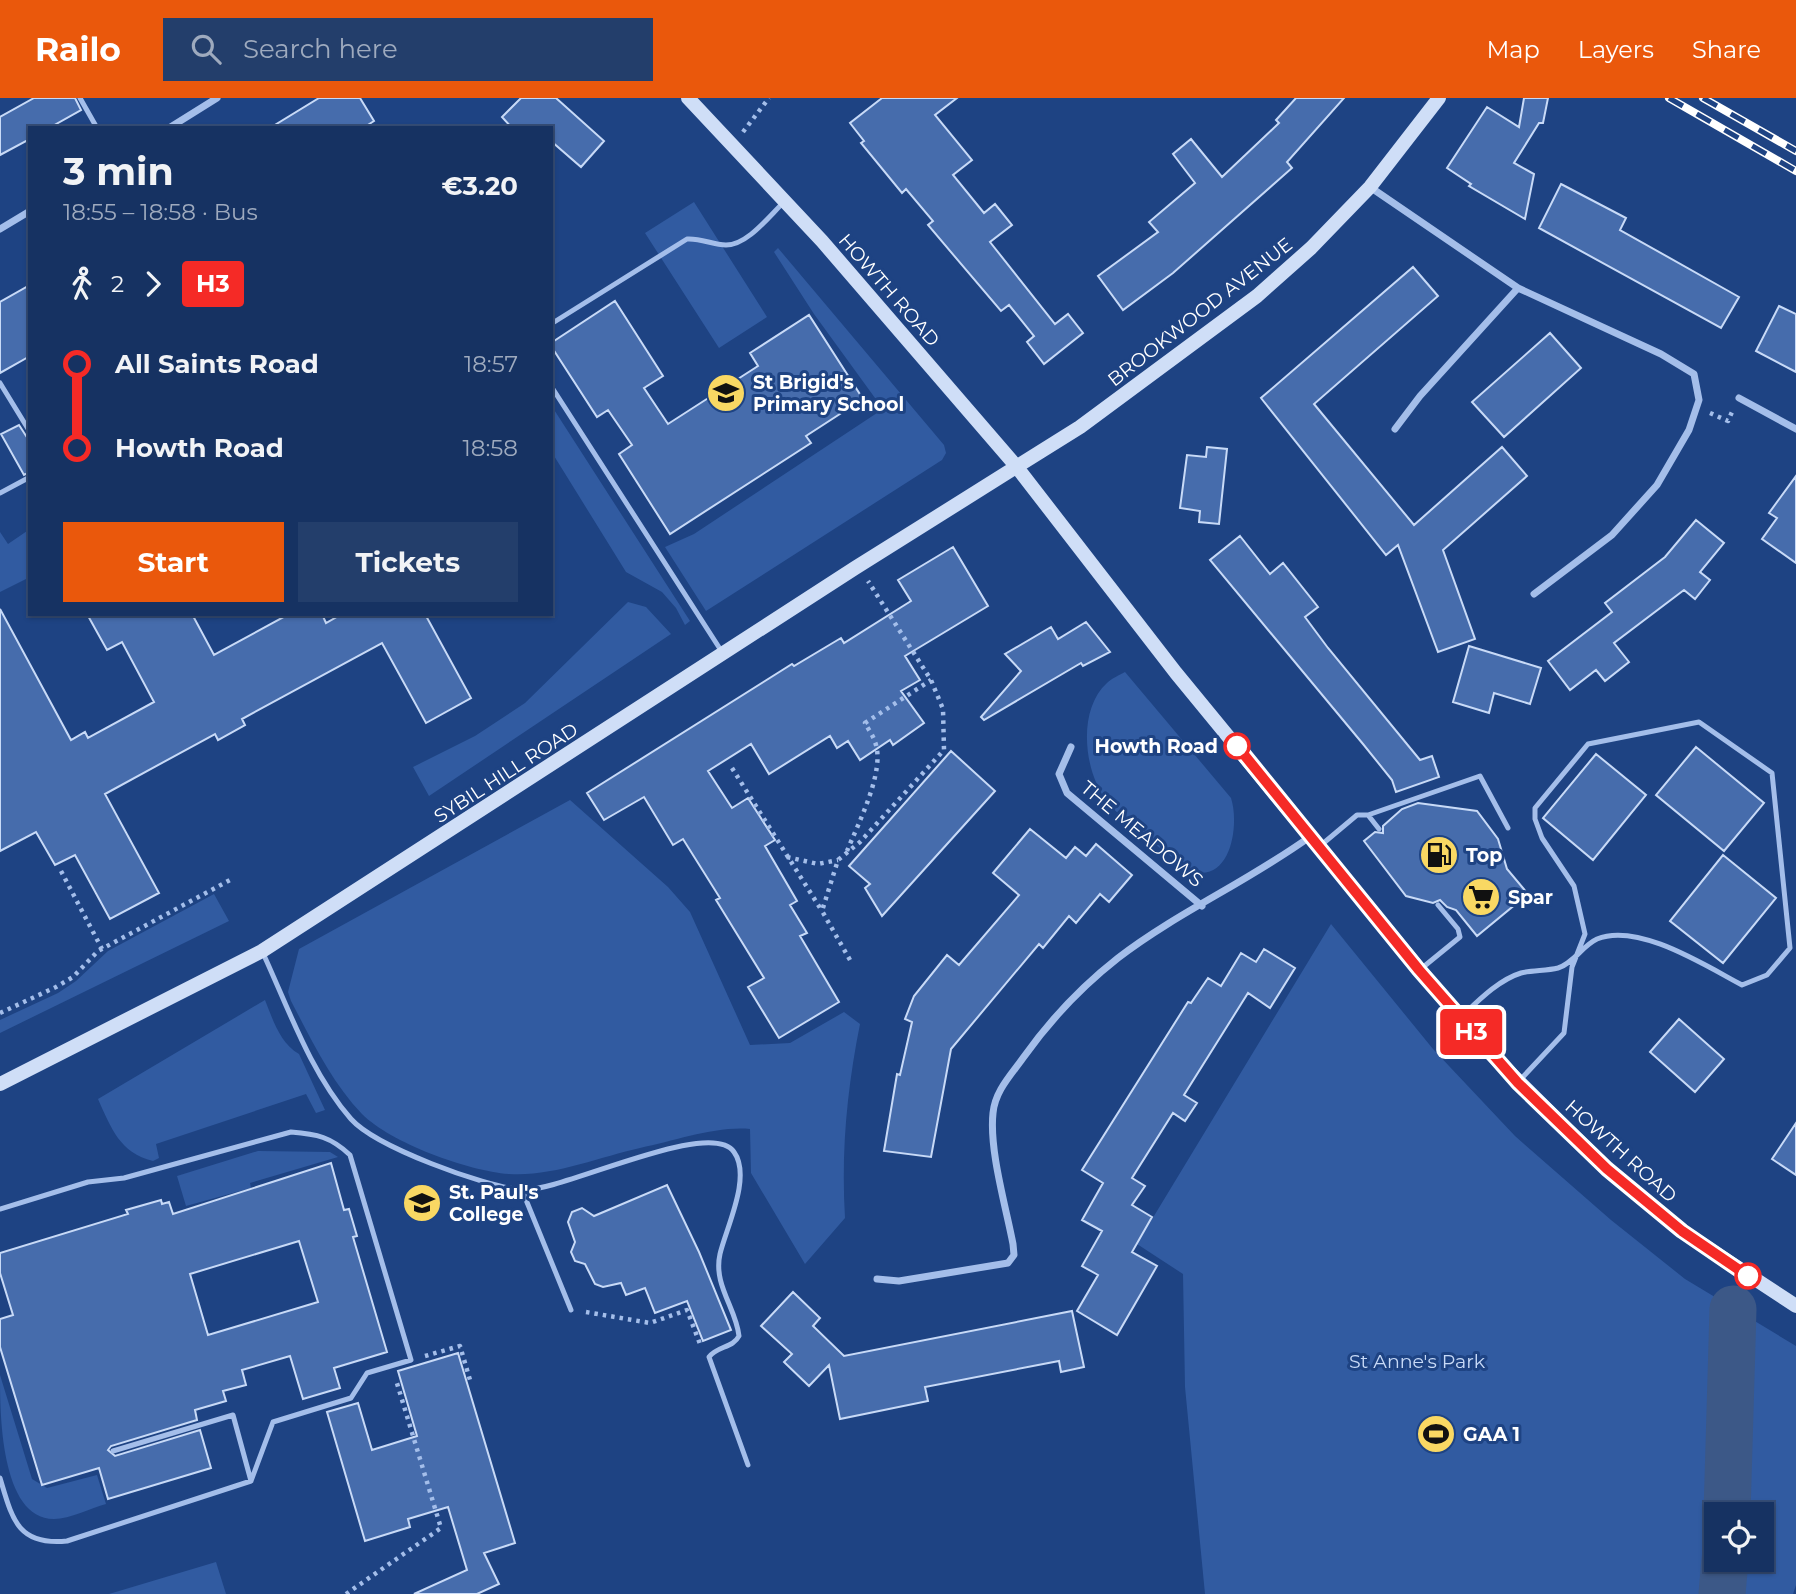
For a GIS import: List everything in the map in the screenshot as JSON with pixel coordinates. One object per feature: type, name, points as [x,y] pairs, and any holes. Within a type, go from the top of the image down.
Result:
[{"type":"main road","name":"HOWTH ROAD","points":[[688,98],[785,201],[1016,467],[1169,664],[1419,970],[1518,1083],[1607,1169],[1682,1231],[1796,1306]]},
{"type":"main road","name":"BROOKWOOD AVENUE","points":[[1016,467],[1143,383],[1257,296],[1311,248],[1370,187],[1438,98]]},
{"type":"main road","name":"SYBIL HILL ROAD","points":[[0,1084],[262,951],[1016,467]]},
{"type":"street","points":[[172,126],[217,98]]},
{"type":"street","points":[[1370,187],[1518,288],[1676,361],[1694,374],[1699,400],[1689,430],[1657,485],[1612,535],[1534,594]]},
{"type":"street","points":[[0,229],[28,212]]},
{"type":"street","points":[[1395,429],[1420,396],[1518,288]]},
{"type":"street","points":[[1739,398],[1796,429]]},
{"type":"street","name":"THE MEADOWS","points":[[1070,747],[1059,774],[1067,793],[1202,905]]},
{"type":"street","name":"THE MEADOWS","points":[[877,1279],[899,1281],[1008,1263],[1013,1255],[1013,1244],[997,1162],[993,1114],[999,1091],[1045,1028],[1082,989],[1119,957],[1202,905],[1316,841]]},
{"type":"lane","points":[[80,98],[96,126]]},
{"type":"lane","points":[[553,323],[687,239],[701,238],[726,245],[741,242],[785,201]]},
{"type":"lane","points":[[0,383],[28,429]]},
{"type":"lane","points":[[553,389],[724,655]]},
{"type":"lane","points":[[0,493],[28,478]]},
{"type":"lane","points":[[1460,1018],[1511,978],[1559,967],[1579,954],[1598,939],[1633,936],[1683,954],[1742,985],[1767,975],[1790,948],[1772,773],[1699,722],[1588,744],[1535,808],[1535,819],[1542,838],[1574,886],[1585,934],[1579,954],[1570,979],[1564,1033],[1518,1083]]},
{"type":"lane","points":[[1316,841],[1357,815],[1368,816],[1480,776],[1508,828]]},
{"type":"lane","points":[[1368,816],[1379,829]]},
{"type":"lane","points":[[1419,970],[1460,937],[1458,929],[1438,905]]},
{"type":"lane","points":[[262,951],[292,1021],[352,1121],[398,1151],[522,1190],[621,1162],[704,1143],[724,1144],[734,1152],[740,1168],[734,1209],[719,1256],[720,1275],[739,1336],[736,1342],[713,1352],[709,1357],[748,1465]]},
{"type":"lane","points":[[0,1209],[88,1182],[124,1178],[291,1132],[319,1134],[335,1141],[350,1155],[411,1360],[368,1373],[351,1398],[272,1422],[251,1481]]},
{"type":"lane","points":[[522,1190],[571,1310]]},
{"type":"lane","points":[[113,1451],[233,1415],[251,1481]]},
{"type":"lane","points":[[0,1478],[12,1516],[20,1531],[47,1543],[67,1541],[251,1481]]},
{"type":"path","points":[[733,146],[769,98]]},
{"type":"path","points":[[1696,407],[1728,421],[1739,398]]},
{"type":"path","points":[[787,857],[818,864],[838,860],[860,842],[944,750],[943,709],[931,680],[858,566]]},
{"type":"path","points":[[847,852],[861,821],[877,765],[876,743],[864,723],[931,680]]},
{"type":"path","points":[[732,768],[850,960]]},
{"type":"path","points":[[822,911],[838,860]]},
{"type":"path","points":[[61,871],[102,949]]},
{"type":"path","points":[[0,1013],[73,977],[102,949],[230,880]]},
{"type":"path","points":[[571,1310],[650,1323],[687,1310],[700,1343]]},
{"type":"path","points":[[411,1360],[460,1346],[470,1380]]},
{"type":"path","points":[[346,1594],[441,1528],[392,1366]]},
{"type":"green space","points":[[694,202],[767,317],[719,348],[645,233]]},
{"type":"green space","points":[[778,248],[944,445],[946,453],[942,460],[706,611],[665,547],[694,534],[883,409],[814,314],[774,252]]},
{"type":"green space","points":[[553,408],[690,621],[685,625],[676,608],[662,592],[626,572],[553,454]]},
{"type":"green space","points":[[28,530],[28,578],[0,592],[0,532],[8,544]]},
{"type":"green space","points":[[628,602],[646,607],[671,634],[429,796],[413,767],[475,736],[525,703]]},
{"type":"green space","points":[[1125,672],[1231,798],[1234,823],[1229,851],[1223,862],[1214,869],[1203,873],[1189,870],[1114,810],[1098,788],[1087,741],[1091,709],[1097,695],[1107,683]]},
{"type":"green space","points":[[570,800],[668,887],[690,912],[750,1045],[790,1043],[844,1012],[860,1024],[846,1121],[845,1218],[805,1264],[751,1173],[750,1129],[695,1135],[542,1172],[509,1174],[473,1167],[410,1145],[375,1125],[362,1114],[332,1075],[291,1001],[288,992],[299,949]]},
{"type":"green space","points":[[214,894],[229,921],[0,1033],[0,1020],[58,993],[76,981],[108,951]]},
{"type":"green space","name":"St Anne's Park","points":[[1331,924],[1433,1049],[1515,1136],[1611,1220],[1685,1279],[1796,1346],[1796,1585],[1793,1594],[1205,1594],[1185,1387],[1183,1274],[1137,1244]]},
{"type":"green space","points":[[265,1000],[282,1037],[299,1054],[325,1110],[316,1113],[306,1094],[156,1144],[159,1158],[153,1161],[125,1146],[112,1129],[98,1099]]},
{"type":"green space","points":[[258,1151],[330,1152],[338,1157],[250,1183],[251,1188],[186,1206],[177,1176]]},
{"type":"green space","points":[[0,1375],[32,1479],[47,1488],[97,1475],[106,1504],[54,1519],[36,1514],[23,1502],[13,1483],[7,1460],[1,1413]]},
{"type":"green space","points":[[216,1562],[226,1594],[109,1594]]},
{"type":"building","points":[[34,98],[75,98],[81,110],[53,126],[28,126],[28,140],[0,155],[0,117]]},
{"type":"building","points":[[319,98],[360,98],[374,121],[366,126],[273,126]]},
{"type":"building","points":[[521,98],[556,98],[604,141],[581,167],[553,143],[553,126],[510,126],[502,117]]},
{"type":"building","points":[[882,98],[957,98],[935,115],[972,160],[953,175],[984,213],[995,204],[1012,225],[990,242],[1055,324],[1068,314],[1083,333],[1044,364],[1027,342],[1034,336],[1009,305],[1001,311],[928,225],[933,221],[906,189],[902,193],[861,143],[864,141],[850,123]]},
{"type":"building","points":[[1296,98],[1344,98],[1287,162],[1292,168],[1173,273],[1123,310],[1098,276],[1158,232],[1149,222],[1195,183],[1173,154],[1191,139],[1222,177],[1279,123],[1276,120]]},
{"type":"building","points":[[1524,98],[1548,98],[1543,123],[1539,123],[1514,163],[1534,174],[1525,219],[1469,186],[1471,184],[1447,168],[1487,107],[1519,127]]},
{"type":"building","points":[[1561,184],[1626,218],[1620,230],[1739,297],[1721,328],[1539,228]]},
{"type":"building","points":[[1413,267],[1438,296],[1314,404],[1414,525],[1502,447],[1527,476],[1443,550],[1475,639],[1438,652],[1398,545],[1386,555],[1261,398]]},
{"type":"building","points":[[28,286],[28,357],[0,373],[0,302]]},
{"type":"building","points":[[615,301],[663,376],[644,388],[668,424],[758,366],[750,353],[809,315],[863,399],[806,436],[811,443],[670,534],[619,454],[632,445],[608,410],[597,417],[553,349],[553,342]]},
{"type":"building","points":[[1779,306],[1796,314],[1796,372],[1756,351]]},
{"type":"building","points":[[1550,333],[1581,368],[1504,437],[1472,402]]},
{"type":"building","points":[[19,425],[28,439],[28,473],[24,475],[1,434]]},
{"type":"building","points":[[1207,447],[1227,449],[1219,524],[1199,522],[1200,511],[1180,508],[1187,455],[1206,457]]},
{"type":"building","points":[[1796,476],[1796,563],[1762,539],[1777,518],[1769,513]]},
{"type":"building","points":[[1696,520],[1724,543],[1700,572],[1710,580],[1695,599],[1684,590],[1614,643],[1629,662],[1605,681],[1596,670],[1570,690],[1548,661],[1612,612],[1605,603],[1665,557]]},
{"type":"building","points":[[1240,536],[1270,574],[1283,563],[1318,607],[1305,617],[1420,760],[1432,756],[1439,777],[1396,792],[1392,780],[1210,560]]},
{"type":"building","points":[[953,547],[988,606],[905,656],[920,680],[901,691],[924,723],[893,745],[890,740],[860,760],[848,741],[837,748],[830,736],[769,774],[751,744],[708,771],[732,808],[748,798],[775,840],[765,846],[797,901],[790,905],[807,933],[800,936],[839,1002],[779,1038],[748,987],[764,978],[716,900],[720,898],[683,839],[673,845],[644,797],[604,820],[587,793],[792,664],[794,666],[841,638],[844,643],[911,601],[898,580]]},
{"type":"building","points":[[0,609],[71,740],[85,732],[88,738],[154,702],[122,642],[107,650],[88,616],[193,616],[214,655],[285,616],[323,616],[326,623],[338,616],[426,616],[471,698],[426,723],[382,643],[242,719],[245,725],[218,740],[215,734],[105,794],[159,893],[110,919],[75,855],[55,865],[36,832],[0,851]]},
{"type":"building","points":[[1086,622],[1110,652],[1083,666],[1081,663],[984,720],[981,717],[1021,671],[1005,654],[1051,627],[1058,639]]},
{"type":"building","points":[[1469,646],[1541,668],[1530,704],[1494,693],[1489,713],[1453,702]]},
{"type":"building","points":[[1696,747],[1764,803],[1724,851],[1656,795]]},
{"type":"building","points":[[951,751],[995,791],[882,916],[865,888],[870,884],[849,866]]},
{"type":"building","points":[[1596,754],[1646,795],[1593,860],[1543,818]]},
{"type":"building","name":"Top","points":[[1418,803],[1477,811],[1498,839],[1507,869],[1528,894],[1477,936],[1456,910],[1447,907],[1440,900],[1433,903],[1406,896],[1364,841],[1375,832],[1383,833],[1383,826],[1402,809]]},
{"type":"building","points":[[1030,829],[1066,858],[1075,847],[1086,856],[1096,844],[1132,875],[1109,902],[1100,894],[1076,923],[1069,916],[1043,948],[1039,944],[951,1049],[931,1157],[884,1151],[897,1074],[900,1075],[912,1022],[905,1019],[914,996],[947,955],[959,965],[1019,895],[993,873]]},
{"type":"building","points":[[1723,855],[1776,898],[1723,963],[1670,921]]},
{"type":"building","points":[[1264,949],[1295,968],[1270,1008],[1248,993],[1184,1095],[1197,1103],[1185,1121],[1173,1113],[1132,1178],[1145,1186],[1132,1205],[1152,1217],[1132,1252],[1157,1266],[1117,1335],[1077,1311],[1098,1275],[1082,1266],[1102,1231],[1082,1220],[1103,1183],[1082,1170],[1188,1002],[1191,1003],[1208,978],[1221,986],[1241,953],[1256,962]]},
{"type":"building","points":[[1679,1019],[1724,1059],[1695,1092],[1650,1052]]},
{"type":"building","points":[[1796,1123],[1796,1175],[1772,1159]]},
{"type":"building","points":[[331,1163],[344,1210],[349,1209],[357,1236],[353,1237],[387,1352],[334,1368],[340,1388],[303,1399],[290,1356],[242,1370],[246,1385],[223,1391],[226,1401],[195,1410],[197,1420],[111,1446],[108,1450],[115,1456],[200,1430],[211,1468],[108,1499],[99,1468],[42,1485],[0,1347],[0,1319],[13,1315],[0,1273],[0,1253],[128,1214],[126,1210],[161,1200],[162,1204],[169,1202],[173,1214]],"holes":[[[299,1241],[318,1302],[208,1335],[190,1274]]]},
{"type":"building","points":[[667,1185],[699,1252],[731,1330],[703,1341],[687,1301],[655,1313],[645,1288],[626,1295],[621,1283],[603,1287],[595,1284],[585,1264],[575,1261],[571,1252],[575,1242],[568,1222],[572,1212],[582,1208],[594,1216]]},
{"type":"building","points":[[793,1292],[820,1318],[813,1326],[844,1356],[1072,1311],[1084,1367],[1061,1372],[1059,1361],[925,1387],[928,1401],[840,1419],[829,1365],[809,1386],[784,1362],[792,1354],[761,1326]]},
{"type":"building","points":[[458,1353],[515,1543],[484,1553],[499,1584],[477,1594],[414,1594],[467,1570],[448,1507],[408,1519],[410,1527],[365,1541],[327,1412],[358,1403],[372,1450],[417,1436],[398,1371]]},
{"type":"waterway","points":[[1727,1502],[1733,1309]]},
{"type":"waterway","points":[[1722,1594],[1724,1572]]},
{"type":"railway","points":[[1669,98],[1796,171]]},
{"type":"railway","points":[[1703,98],[1796,151]]},
{"type":"bus line","name":"H3","points":[[1237,746],[1479,1042],[1518,1083],[1607,1169],[1682,1231],[1748,1276]]},
{"type":"place","name":"St Brigid's Primary School","points":[[726,393]]},
{"type":"place","name":"Howth Road","points":[[1237,746]]},
{"type":"place","name":"Top","points":[[1439,855]]},
{"type":"place","name":"Spar","points":[[1481,897]]},
{"type":"place","name":"St. Paul's College","points":[[422,1203]]},
{"type":"place","name":"GAA 1","points":[[1436,1434]]}]
